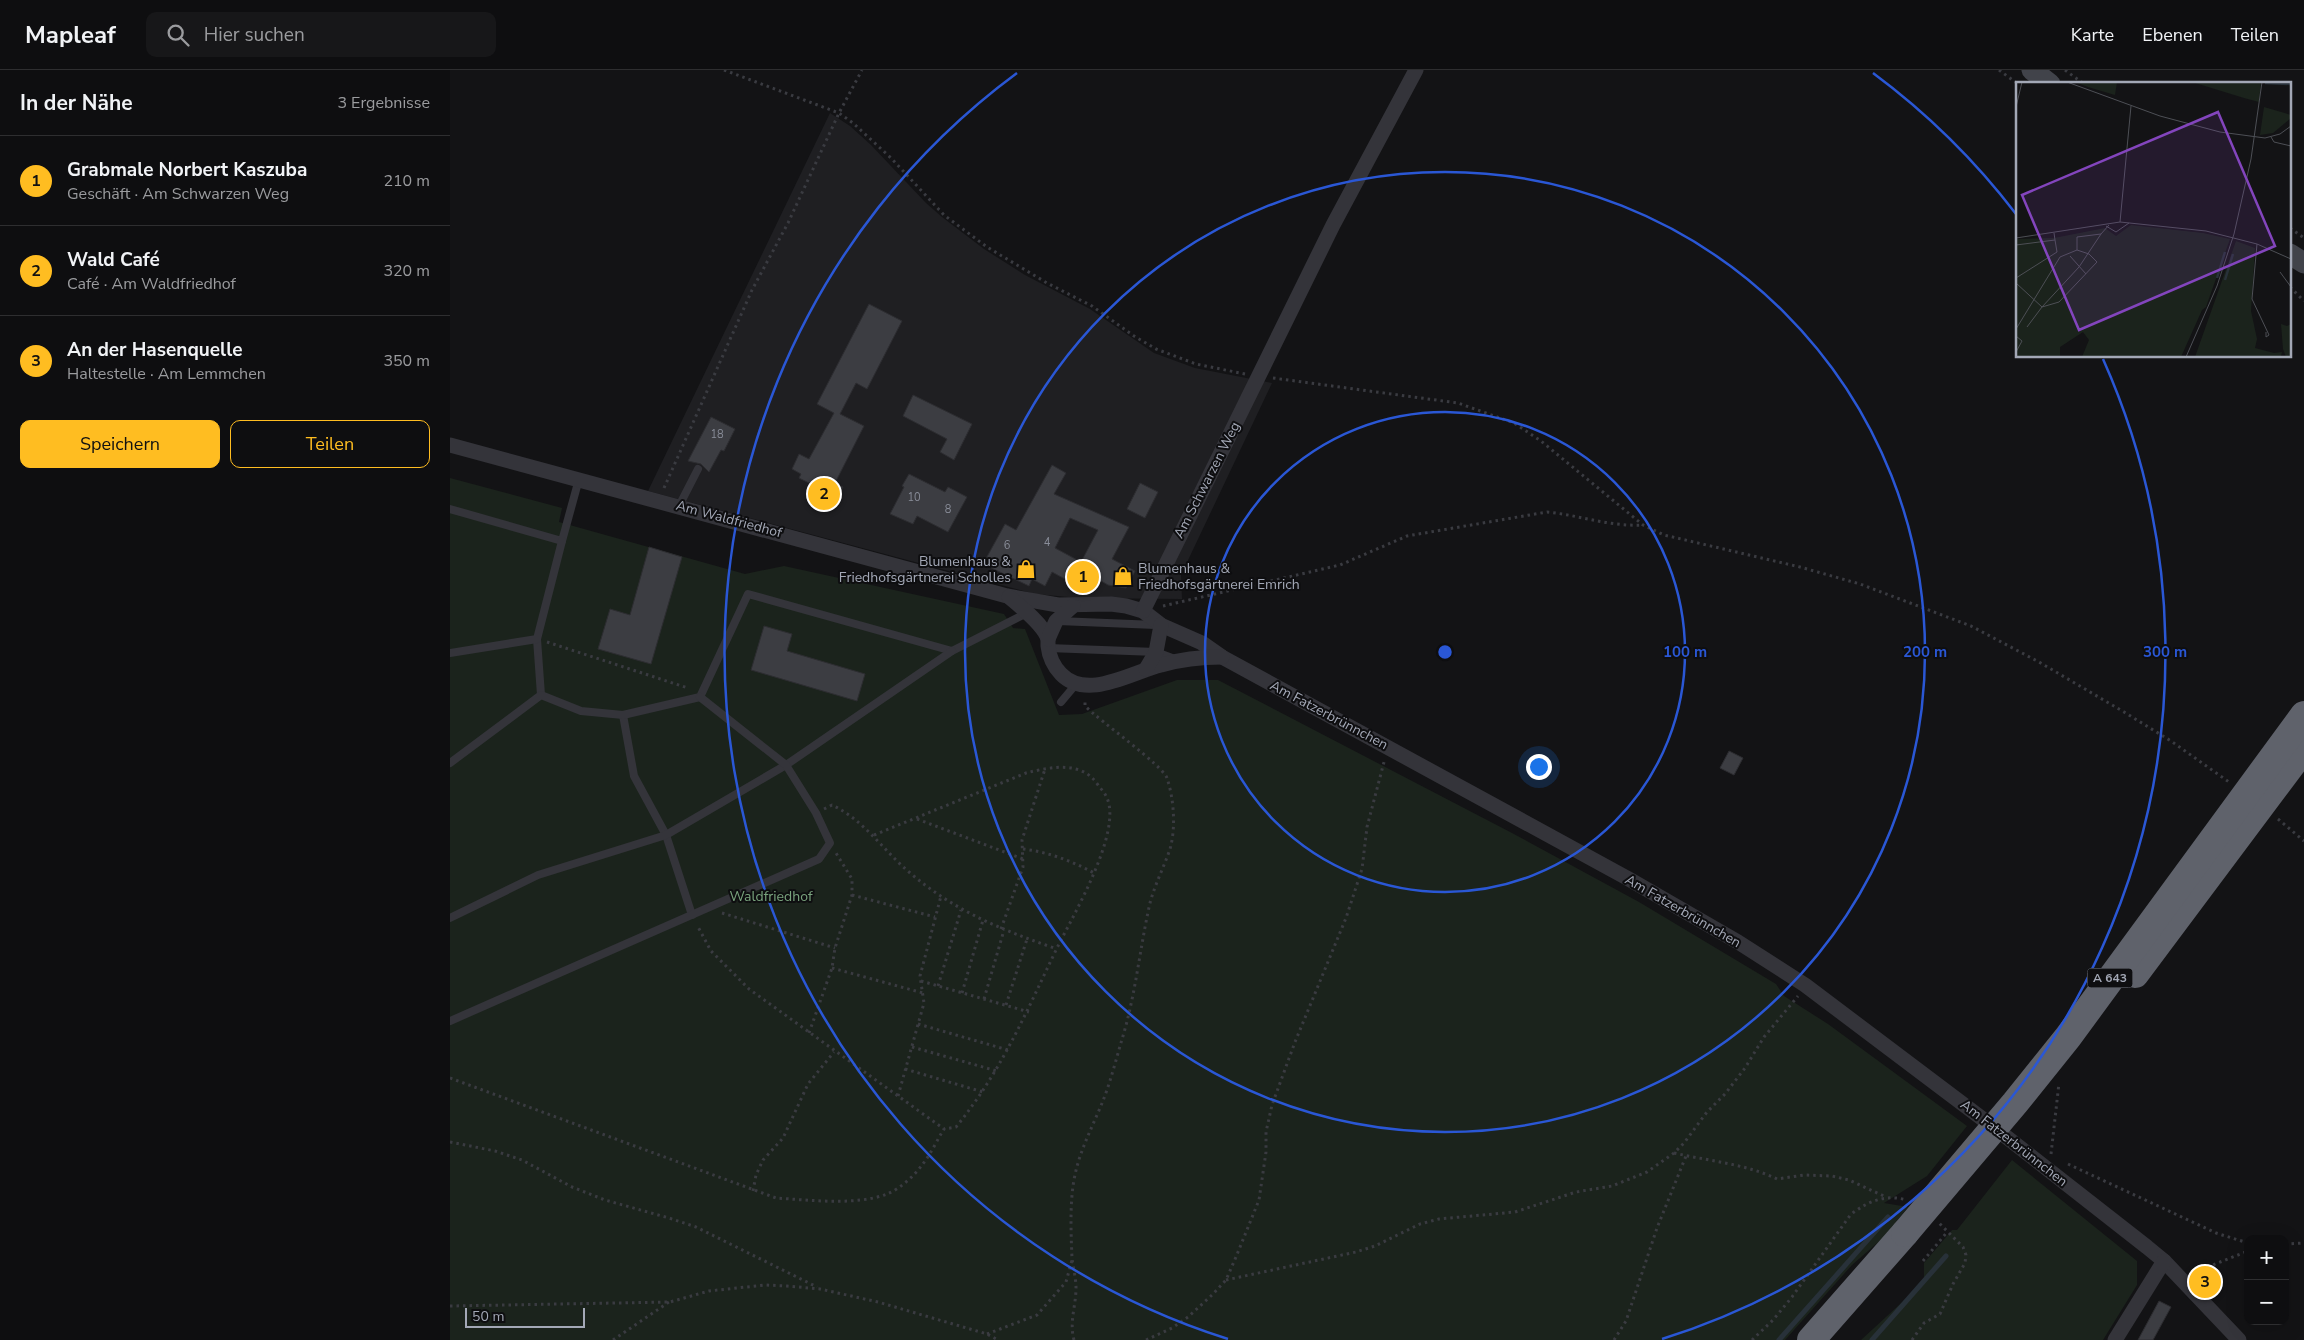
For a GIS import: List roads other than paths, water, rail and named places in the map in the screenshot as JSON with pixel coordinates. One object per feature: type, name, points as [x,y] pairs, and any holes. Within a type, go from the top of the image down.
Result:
[{"type":"highway","name":"A 643","points":[[1811,1340],[1915,1246],[2015,1104],[2068,1037],[2304,715]]},
{"type":"highway","name":"A 643","points":[[1835,1340],[2048,1086],[2174,926],[2304,748]]},
{"type":"main road","points":[[2032,70],[2047,82]]},
{"type":"main road","points":[[2292,255],[2304,263]]},
{"type":"street","name":"Am Schwarzen Weg","points":[[1143,611],[1333,225],[1416,70]]},
{"type":"street","name":"Am Waldfriedhof","points":[[450,444],[1007,596]]},
{"type":"street","points":[[1007,596],[1043,603],[1073,606],[1111,604],[1143,611],[1161,625],[1156,652],[1146,669]]},
{"type":"street","points":[[1007,596],[1027,613],[1048,643],[1058,671],[1077,683],[1104,684],[1146,669],[1179,661],[1197,657],[1222,657]]},
{"type":"street","points":[[1048,643],[1056,621],[1073,606]]},
{"type":"street","name":"Am Fatzerbrünnchen","points":[[1161,625],[1202,643],[1222,657],[1627,878],[1738,942],[1806,985],[2000,1132],[2164,1261],[2239,1340]]},
{"type":"street","points":[[2115,1340],[2164,1261]]},
{"type":"lane","points":[[679,506],[698,469]]},
{"type":"lane","points":[[541,695],[537,639],[579,479]]},
{"type":"lane","points":[[450,509],[562,541]]},
{"type":"lane","points":[[701,695],[748,594],[952,651]]},
{"type":"lane","points":[[450,918],[538,875],[666,835],[786,765],[952,651],[1043,603]]},
{"type":"lane","points":[[1056,621],[1161,625]]},
{"type":"lane","points":[[450,653],[537,639]]},
{"type":"lane","points":[[1048,643],[1156,652],[1179,661]]},
{"type":"lane","points":[[1061,702],[1077,683]]},
{"type":"lane","points":[[541,695],[581,711],[623,715],[701,695]]},
{"type":"lane","points":[[450,763],[541,695]]},
{"type":"lane","points":[[450,1021],[819,859],[830,843],[816,813],[786,765],[701,695]]},
{"type":"lane","points":[[623,715],[634,776],[666,835],[692,915]]},
{"type":"waterway","points":[[1779,1340],[1888,1217]]},
{"type":"waterway","points":[[1872,1340],[1946,1256]]},
{"type":"place","name":"Wald Café","points":[[824,494]]},
{"type":"place","name":"Blumenhaus & Friedhofsgärtnerei Scholles","points":[[1026,569]]},
{"type":"place","name":"Blumenhaus & Friedhofsgärtnerei Emrich","points":[[1123,576]]},
{"type":"place","name":"Grabmale Norbert Kaszuba","points":[[1083,577]]},
{"type":"place","name":"An der Hasenquelle","points":[[2205,1282]]},
{"type":"park label","name":"Waldfriedhof","points":[[771,896]]}]
